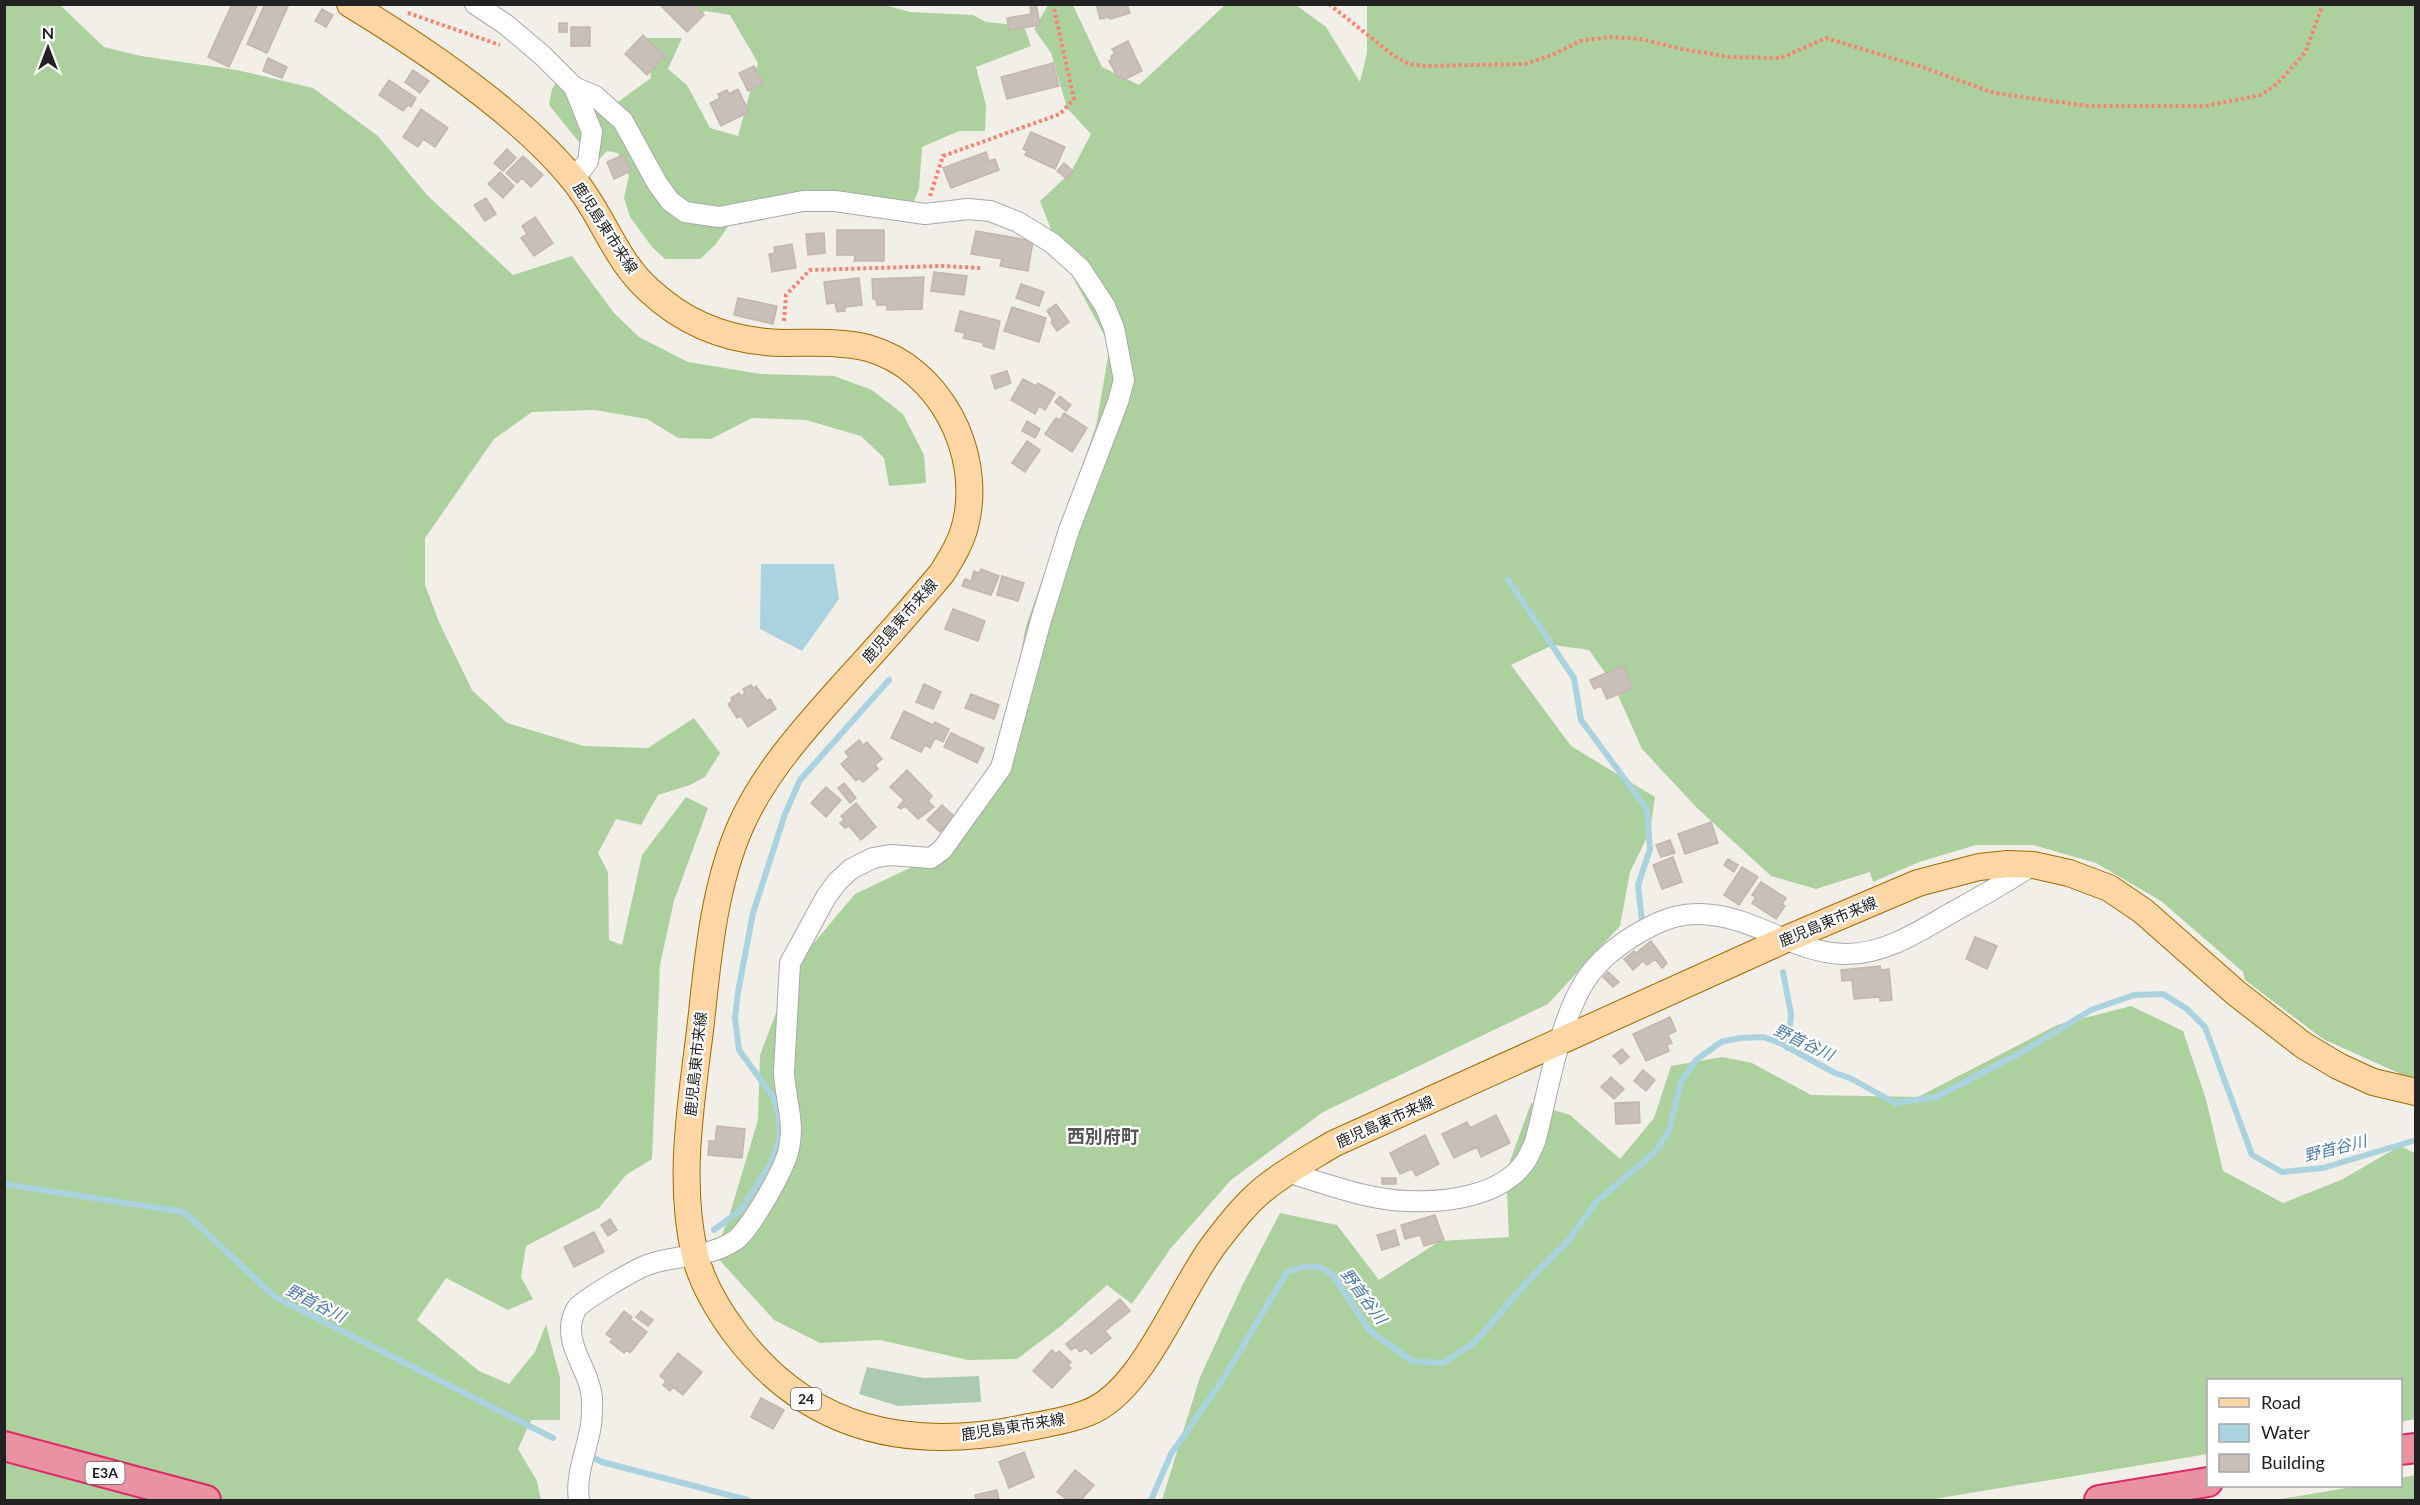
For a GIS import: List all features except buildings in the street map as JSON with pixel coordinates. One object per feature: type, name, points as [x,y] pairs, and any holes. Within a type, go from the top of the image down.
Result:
[{"type":"highway","name":"E3A","points":[[4,1446],[206,1500]]},
{"type":"highway","points":[[2099,1500],[2207,1482]]},
{"type":"main road","name":"鹿児島東市来線","points":[[350,4],[495,104],[534,138],[574,179],[632,272],[649,291],[684,317],[732,337],[761,342],[844,343],[870,349],[892,359],[915,374],[938,397],[964,447],[969,472],[968,497],[966,522],[957,548],[942,573],[797,736],[767,779],[742,822],[727,862],[715,917],[707,971],[687,1159],[688,1212],[695,1255],[702,1278],[720,1313],[750,1352],[779,1380],[808,1401],[849,1423],[876,1431],[916,1437],[966,1437],[1000,1432],[1090,1412],[1107,1403],[1133,1377],[1214,1244],[1261,1191],[1286,1172],[1333,1144],[1785,940],[1917,883],[1952,872],[1978,867],[2033,865],[2069,873],[2109,888],[2143,911],[2236,993],[2303,1046],[2373,1082],[2415,1092]]},
{"type":"street","points":[[475,4],[505,24],[542,55],[574,87],[595,96],[623,121],[657,183],[670,201],[685,212],[719,218],[803,201],[835,201],[925,214],[968,209],[990,211],[1018,222],[1052,243],[1080,268],[1105,306],[1114,328],[1124,380],[1118,402],[1069,530],[1041,620],[1001,768],[942,850],[931,858],[890,855],[873,858],[851,869],[826,897],[790,963],[784,1087],[790,1108],[792,1129],[789,1150],[782,1169],[736,1240],[711,1253],[647,1265],[577,1308],[571,1322],[572,1341],[587,1374],[592,1398],[591,1425],[577,1485],[579,1500]]},
{"type":"street","points":[[574,87],[592,132],[588,161],[574,179]]},
{"type":"street","points":[[1286,1172],[1372,1196],[1406,1202],[1446,1199],[1482,1192],[1507,1179],[1525,1162],[1535,1142],[1573,1003],[1586,979],[1621,942],[1665,918],[1712,915],[1762,928],[1785,940],[1819,950],[1846,954],[1875,951],[1905,939],[2033,865]]},
{"type":"path","points":[[925,214],[943,156],[1060,114],[1074,99],[1053,4]]},
{"type":"path","points":[[1329,4],[1377,44],[1409,64],[1525,64],[1552,55],[1580,41],[1610,37],[1641,39],[1681,50],[1730,57],[1781,58],[1826,39],[1925,68],[1994,93],[2088,106],[2205,106],[2261,95],[2277,84],[2305,53],[2323,4]]},
{"type":"path","points":[[404,12],[443,24],[489,43],[542,55]]},
{"type":"path","points":[[782,343],[786,295],[810,270],[942,266],[981,268]]},
{"type":"green space","points":[[59,4],[104,47],[141,56],[237,70],[313,88],[378,136],[427,195],[513,275],[572,256],[614,313],[639,337],[688,362],[761,374],[834,376],[872,390],[903,414],[924,455],[926,483],[889,486],[884,458],[861,436],[806,420],[752,418],[711,439],[678,438],[647,419],[595,410],[532,412],[494,439],[425,538],[425,585],[439,622],[472,690],[507,723],[584,746],[648,748],[694,718],[720,753],[705,777],[690,785],[658,795],[641,825],[616,819],[598,853],[608,872],[609,940],[622,945],[642,855],[686,797],[708,808],[674,901],[660,965],[652,1159],[626,1175],[599,1208],[526,1246],[521,1277],[533,1299],[508,1310],[446,1278],[417,1320],[479,1371],[509,1384],[535,1352],[546,1324],[560,1378],[560,1420],[531,1420],[518,1449],[537,1481],[541,1500],[5,1500],[4,5]]},
{"type":"green space","points":[[881,4],[910,12],[973,15],[986,22],[1024,26],[1031,46],[976,67],[986,105],[985,131],[959,131],[922,147],[919,189],[913,204],[809,210],[739,211],[716,244],[700,259],[665,259],[652,247],[630,217],[624,198],[629,176],[618,153],[607,151],[593,166],[583,147],[549,105],[552,89],[558,80],[615,104],[651,78],[647,38],[682,38],[668,69],[687,85],[710,128],[738,136],[758,63],[730,15],[705,11],[685,28],[682,5]]},
{"type":"green space","points":[[1048,5],[1073,5],[1102,67],[1139,85],[1225,5],[1296,5],[1326,27],[1360,82],[1367,53],[1367,5],[2415,5],[2415,1077],[2403,1075],[2323,1039],[2245,980],[2243,972],[2161,901],[2096,863],[2033,845],[1976,845],[1919,862],[1873,882],[1870,872],[1816,889],[1771,876],[1697,808],[1642,749],[1613,684],[1589,650],[1553,645],[1511,665],[1571,746],[1655,797],[1650,831],[1630,872],[1620,926],[1548,1004],[1323,1112],[1231,1180],[1171,1248],[1132,1304],[1107,1285],[1061,1326],[1017,1359],[968,1360],[880,1340],[820,1343],[774,1320],[714,1254],[728,1220],[758,1120],[760,1055],[776,1013],[802,957],[855,894],[910,868],[982,803],[1005,736],[1026,626],[1096,426],[1110,346],[1061,255],[1040,201],[1071,172],[1091,134],[1067,108],[1051,53],[1034,29]]},
{"type":"green space","points":[[2131,1006],[2183,1031],[2206,1099],[2223,1171],[2283,1203],[2341,1180],[2400,1146],[2415,1153],[2415,1419],[2402,1422],[2402,1379],[2207,1379],[2207,1454],[1928,1500],[1162,1500],[1200,1377],[1243,1284],[1280,1213],[1337,1225],[1379,1280],[1440,1241],[1509,1237],[1506,1172],[1531,1103],[1570,1115],[1620,1159],[1654,1118],[1671,1066],[1722,1057],[1752,1063],[1811,1095],[1918,1097],[2057,1025]]},
{"type":"green space","points":[[867,1367],[924,1378],[979,1376],[981,1402],[898,1406],[859,1394]]},
{"type":"green space","points":[[2415,1475],[2415,1500],[2276,1500],[2352,1487],[2402,1487],[2402,1478]]},
{"type":"water","points":[[761,564],[834,564],[839,599],[802,651],[760,629]]},
{"type":"waterway","points":[[1508,580],[1574,678],[1581,720],[1647,809],[1650,849],[1638,885],[1642,921]]},
{"type":"waterway","points":[[714,1230],[742,1209],[771,1163],[780,1138],[779,1117],[774,1098],[739,1050],[735,1018],[753,913],[785,814],[800,780],[889,680]]},
{"type":"waterway","points":[[1783,972],[1791,1014],[1788,1048]]},
{"type":"waterway","name":"野首谷川","points":[[1151,1500],[1171,1454],[1222,1381],[1287,1272],[1303,1267],[1320,1267],[1334,1276],[1369,1330],[1412,1361],[1443,1363],[1475,1342],[1527,1282],[1568,1241],[1596,1202],[1654,1153],[1669,1131],[1681,1082],[1696,1060],[1721,1042],[1763,1037],[1780,1043],[1895,1103],[1936,1097],[2024,1051],[2091,1010],[2134,995],[2163,994],[2187,1009],[2205,1027],[2252,1155],[2282,1172],[2323,1168],[2416,1140]]},
{"type":"waterway","name":"野首谷川","points":[[4,1184],[184,1212],[275,1297],[553,1438]]},
{"type":"waterway","name":"野首谷川","points":[[586,1454],[602,1462],[748,1500]]},
{"type":"district","name":"西別府町","points":[[1103,1137]]}]
